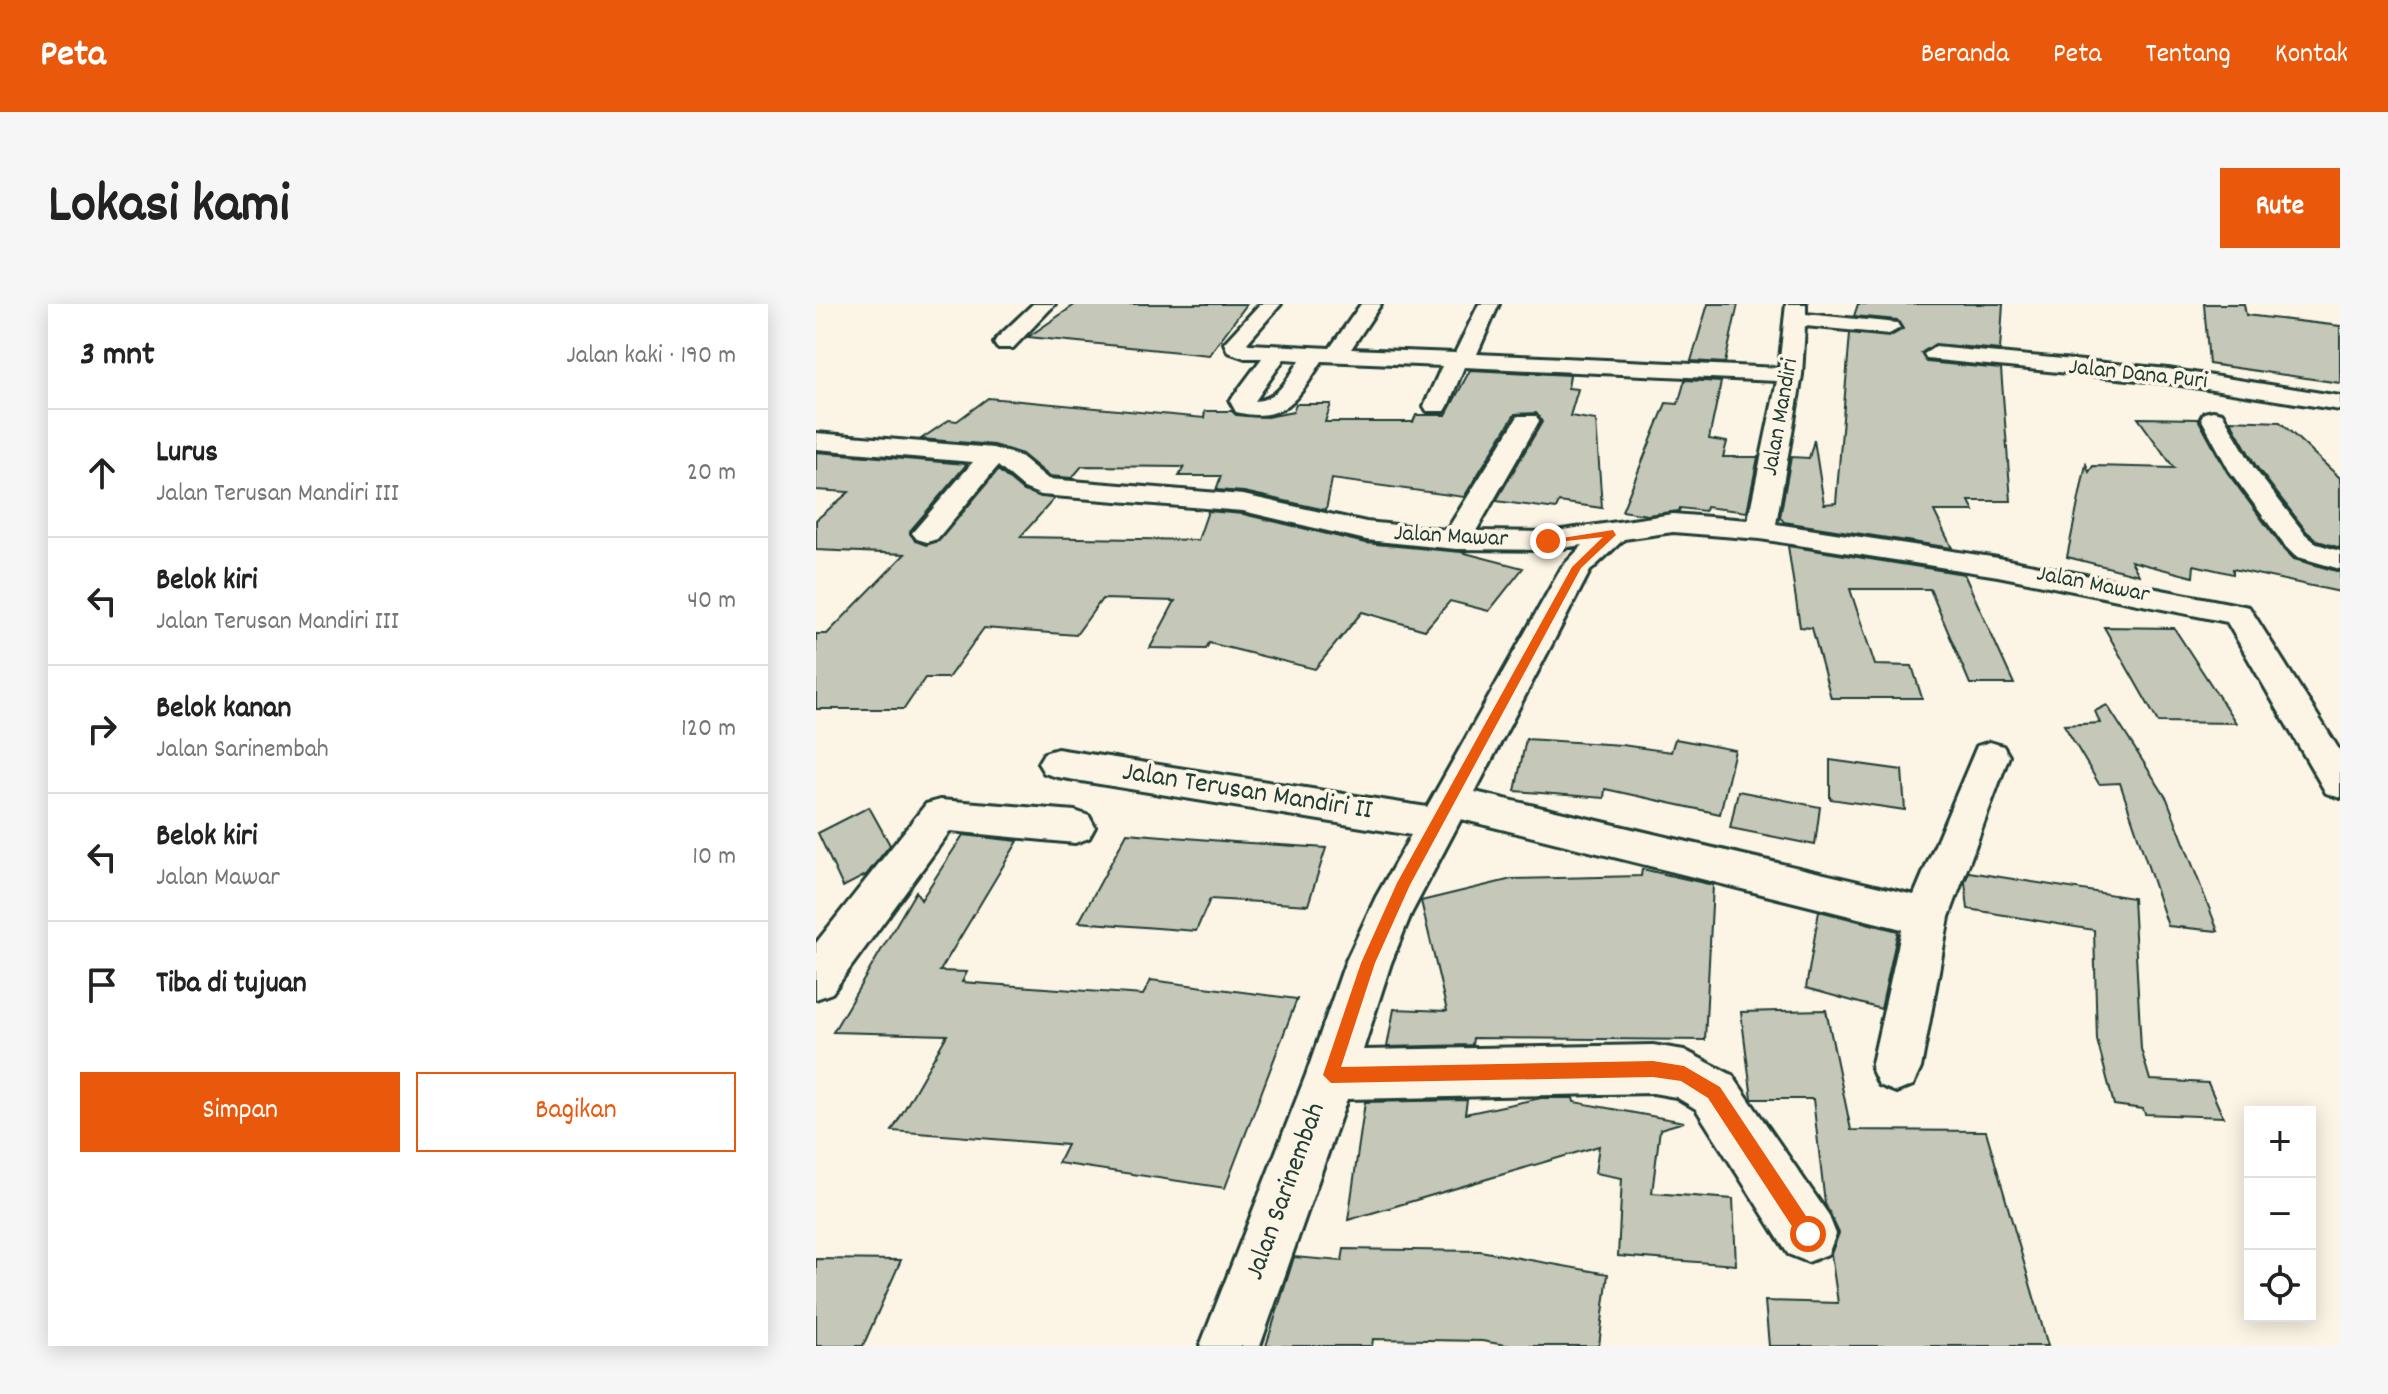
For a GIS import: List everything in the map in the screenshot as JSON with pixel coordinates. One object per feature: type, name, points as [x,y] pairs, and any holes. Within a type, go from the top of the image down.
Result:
[{"type":"street","points":[[1005,343],[1045,304]]},
{"type":"street","points":[[1271,304],[1235,343],[1236,347],[1245,351],[1790,375]]},
{"type":"street","points":[[1278,352],[1242,401],[1245,407],[1270,408],[1280,404],[1371,304]]},
{"type":"street","points":[[1436,406],[1489,304]]},
{"type":"street","points":[[1796,311],[1889,328]]},
{"type":"street","name":"Jalan Mandiri","points":[[1760,530],[1790,375],[1796,311]]},
{"type":"street","name":"Jalan Dana Puri","points":[[1935,354],[2168,376],[2340,403]]},
{"type":"street","points":[[2213,418],[2242,470],[2295,540],[2306,550],[2340,560]]},
{"type":"street","points":[[1456,540],[1527,421]]},
{"type":"street","name":"Jalan Mawar","points":[[816,441],[993,456],[1013,460],[1031,482],[1041,487],[1243,503],[1366,531],[1456,540],[1548,541],[1673,523],[1760,530],[1998,567],[2238,614],[2340,783]]},
{"type":"street","points":[[927,533],[993,456]]},
{"type":"street","name":"Jalan Sarinembah","points":[[1230,1346],[1331,1075],[1368,963],[1404,883],[1577,567],[1613,533]]},
{"type":"street","points":[[1896,1068],[1927,917],[1990,756]]},
{"type":"street","name":"Jalan Terusan Mandiri II","points":[[1057,763],[1443,813],[1927,917]]},
{"type":"street","points":[[816,978],[940,815],[1075,827]]},
{"type":"street","points":[[1331,1075],[1653,1069],[1684,1074],[1714,1092],[1808,1234]]},
{"type":"building","points":[[1076,304],[1247,304],[1209,355],[1028,337]]},
{"type":"building","points":[[1708,304],[1738,304],[1725,363],[1691,361]]},
{"type":"building","points":[[1858,304],[2003,304],[2000,350],[1935,344],[1921,353],[1927,362],[2001,369],[2011,501],[1969,501],[1974,511],[1934,511],[1952,548],[1784,522],[1780,517],[1791,457],[1809,458],[1814,440],[1824,504],[1836,503],[1850,333],[1889,337],[1903,329],[1897,320],[1854,316]]},
{"type":"building","points":[[2204,304],[2244,304],[2246,315],[2340,326],[2340,383],[2209,364]]},
{"type":"building","points":[[1470,370],[1570,375],[1568,388],[1578,389],[1570,416],[1596,420],[1602,508],[1559,502],[1556,509],[1496,501],[1542,422],[1536,413],[1515,414],[1464,497],[1332,479],[1326,510],[1244,492],[1216,490],[1221,476],[1179,476],[1184,467],[1082,466],[1072,478],[1049,476],[1022,454],[994,445],[921,439],[949,420],[957,421],[988,398],[1204,418],[1205,411],[1232,411],[1236,415],[1267,417],[1293,412],[1296,404],[1331,404],[1325,422],[1413,422],[1416,415],[1446,415]]},
{"type":"building","points":[[1685,380],[1721,382],[1709,439],[1727,442],[1723,457],[1758,457],[1747,512],[1706,507],[1705,511],[1680,508],[1679,511],[1647,515],[1622,511],[1666,403],[1678,404]]},
{"type":"building","points":[[2138,418],[2198,419],[2227,472],[2283,548],[2294,559],[2340,572],[2340,592],[2233,569],[2233,574],[2194,565],[2193,577],[2131,561],[2139,575],[2067,557],[2086,464],[2089,472],[2093,466],[2174,468]]},
{"type":"building","points":[[2230,420],[2280,422],[2340,478],[2340,548],[2318,541],[2307,532],[2256,466]]},
{"type":"building","points":[[816,452],[967,464],[910,531],[915,541],[926,545],[939,541],[998,470],[1023,491],[1054,499],[1020,537],[1198,540],[1208,511],[1243,514],[1365,543],[1461,552],[1523,568],[1489,611],[1450,601],[1425,630],[1362,612],[1315,669],[1209,643],[1206,649],[1150,648],[1175,601],[1102,599],[1076,635],[984,628],[948,678],[925,678],[904,709],[816,709],[816,634],[827,634],[905,554],[816,550],[816,520],[849,492],[816,490]]},
{"type":"building","points":[[1788,546],[1964,574],[2014,684],[1970,684],[1930,589],[1850,589],[1875,665],[1912,666],[1922,698],[1831,698],[1812,628],[1800,627]]},
{"type":"building","points":[[2104,627],[2174,628],[2236,723],[2158,722]]},
{"type":"building","points":[[2107,705],[2167,799],[2218,931],[2168,926],[2120,783],[2099,784],[2064,725],[2100,723],[2095,711]]},
{"type":"building","points":[[1526,739],[1622,745],[1671,752],[1675,739],[1735,750],[1720,814],[1605,789],[1604,798],[1515,791]]},
{"type":"building","points":[[1830,760],[1902,770],[1905,810],[1830,799]]},
{"type":"building","points":[[1738,791],[1820,807],[1815,845],[1730,828]]},
{"type":"building","points":[[869,807],[890,845],[866,875],[843,887],[818,833]]},
{"type":"building","points":[[1127,833],[1326,848],[1308,905],[1210,899],[1196,931],[1079,922]]},
{"type":"building","points":[[963,835],[1018,841],[940,971],[967,972],[962,982],[1143,995],[1151,980],[1297,999],[1225,1188],[1058,1163],[1067,1145],[892,1131],[947,1035],[833,1032],[916,891],[921,900]]},
{"type":"building","points":[[1642,869],[1713,885],[1705,1040],[1473,1038],[1472,1045],[1387,1047],[1394,1009],[1447,1011],[1421,901],[1512,879],[1641,876]]},
{"type":"building","points":[[1969,872],[2133,898],[2141,1049],[2150,1080],[2208,1083],[2223,1117],[2145,1114],[2143,1109],[2114,1105],[2097,1040],[2094,930],[1968,909],[1965,882]]},
{"type":"building","points":[[1819,911],[1898,931],[1881,1009],[1806,988]]},
{"type":"building","points":[[1826,1010],[1851,1130],[1986,1131],[2048,1346],[1769,1346],[1765,1301],[1838,1303],[1831,1254],[1839,1233],[1825,1204],[1813,1099],[1752,1099],[1741,1012]]},
{"type":"building","points":[[1541,1098],[1573,1098],[1574,1102],[1684,1122],[1660,1129],[1652,1193],[1733,1199],[1736,1265],[1618,1256],[1622,1178],[1595,1173],[1599,1146],[1348,1220],[1365,1102],[1467,1100],[1465,1114]]},
{"type":"building","points":[[1344,1249],[1480,1251],[1608,1274],[1599,1346],[1511,1346],[1482,1341],[1373,1339],[1372,1346],[1266,1346],[1294,1257],[1342,1261]]},
{"type":"building","points":[[816,1259],[901,1260],[863,1346],[816,1346]]},
{"type":"route","points":[[1548,541],[1613,533],[1577,567],[1404,883],[1368,963],[1331,1075],[1653,1069],[1684,1074],[1714,1092],[1808,1234]]}]
